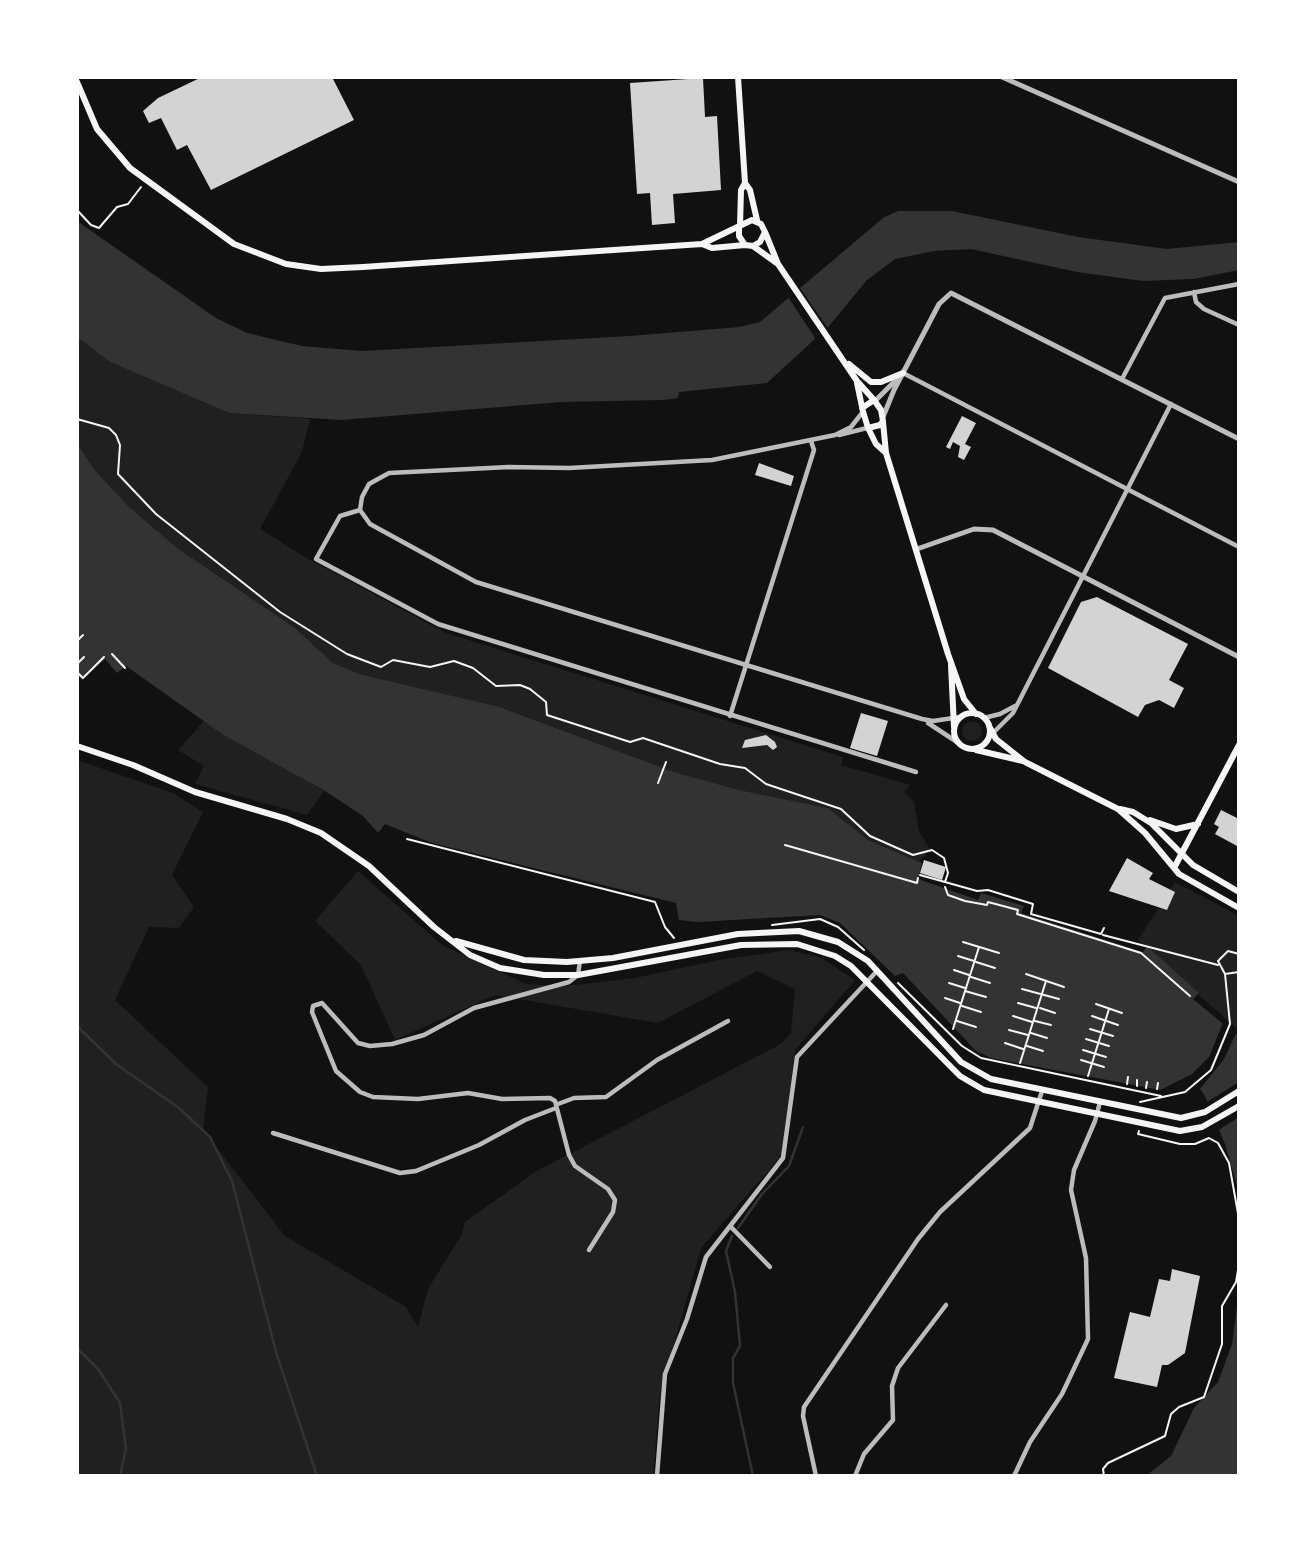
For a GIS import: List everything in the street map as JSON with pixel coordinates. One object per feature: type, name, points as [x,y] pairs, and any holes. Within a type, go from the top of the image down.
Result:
[{"type":"main road","points":[[738,77],[745,183],[750,190],[757,220],[778,264],[839,356],[875,400],[883,419],[886,453],[951,663],[967,706],[984,718],[996,739],[1025,762],[1142,817],[1176,829],[1198,824]]},
{"type":"main road","points":[[77,82],[104,139],[121,159],[234,244],[286,264],[321,269],[702,244],[712,247],[749,245],[760,242],[765,232]]},
{"type":"main road","points":[[745,183],[741,190],[739,236],[778,264]]},
{"type":"main road","points":[[702,244],[748,220],[757,220]]},
{"type":"main road","points":[[839,356],[871,382],[881,382],[903,373]]},
{"type":"main road","points":[[857,381],[862,412],[868,428],[876,444],[886,453]]},
{"type":"main road","points":[[862,412],[863,405],[875,400]]},
{"type":"main road","points":[[868,428],[883,419]]},
{"type":"main road","points":[[951,663],[957,742],[973,750],[1025,762]]},
{"type":"main road","points":[[956,718],[976,714]]},
{"type":"main road","points":[[973,750],[984,745],[991,731]]},
{"type":"main road","points":[[1174,868],[1239,745]]},
{"type":"main road","points":[[77,746],[133,765],[195,792],[306,826],[334,841],[369,866],[434,927],[470,955],[500,968],[544,975],[578,975],[741,945],[780,942],[812,947],[835,956],[868,980],[960,1076],[984,1090],[1180,1131],[1212,1123],[1239,1106]]},
{"type":"main road","points":[[1118,808],[1194,886],[1239,908]]},
{"type":"main road","points":[[1142,817],[1201,870],[1239,892]]},
{"type":"main road","points":[[454,941],[524,960],[580,961],[613,958],[738,934],[781,930],[814,934],[838,943],[878,971],[966,1066],[990,1080],[1181,1118],[1205,1112],[1239,1091]]},
{"type":"street","points":[[1002,77],[1239,182]]},
{"type":"street","points":[[1122,379],[1165,298],[1239,284]]},
{"type":"street","points":[[1194,292],[1198,305],[1239,326]]},
{"type":"street","points":[[883,419],[903,373],[942,299],[951,293],[1239,439]]},
{"type":"street","points":[[875,400],[903,373]]},
{"type":"street","points":[[903,373],[1239,547]]},
{"type":"street","points":[[991,731],[1010,718],[1171,404]]},
{"type":"street","points":[[835,435],[851,426],[862,412]]},
{"type":"street","points":[[868,428],[712,460],[569,468],[396,471],[382,475],[369,484],[362,497],[360,510],[370,524],[476,582],[922,719],[957,742]]},
{"type":"street","points":[[730,716],[814,450],[811,441]]},
{"type":"street","points":[[360,510],[340,516],[316,559],[452,630],[916,772]]},
{"type":"street","points":[[917,549],[974,529],[988,528],[1239,657]]},
{"type":"street","points":[[984,718],[1000,715],[1016,705]]},
{"type":"street","points":[[922,719],[956,718]]},
{"type":"street","points":[[580,961],[578,975],[563,985],[530,990],[474,1008],[424,1035],[382,1046],[358,1043],[322,1003],[313,1006],[312,1012],[336,1071],[360,1093],[373,1097],[418,1099],[468,1093],[502,1099],[550,1098],[557,1106],[569,1155],[575,1166],[608,1189],[615,1200],[614,1212],[589,1250]]},
{"type":"street","points":[[657,1476],[665,1374],[687,1319],[706,1257],[783,1158],[797,1056],[878,971]]},
{"type":"street","points":[[273,1133],[400,1173],[416,1171],[479,1145],[574,1098],[606,1097],[657,1060],[728,1021]]},
{"type":"street","points":[[816,1476],[803,1416],[804,1407],[918,1238],[940,1212],[1030,1128],[1042,1091]]},
{"type":"street","points":[[1014,1476],[1030,1442],[1062,1394],[1088,1339],[1089,1279],[1071,1190],[1074,1170],[1100,1102]]},
{"type":"street","points":[[731,1227],[770,1267]]},
{"type":"street","points":[[855,1476],[857,1465],[893,1420],[892,1386],[898,1368],[946,1305]]},
{"type":"path","points":[[77,210],[91,225],[99,228],[117,207],[128,204],[146,179]]},
{"type":"path","points":[[77,419],[109,428],[116,435],[120,445],[118,474],[156,514],[280,612],[346,654],[381,667],[393,660],[430,667],[454,661],[473,668],[496,686],[520,685],[530,689],[546,702],[547,715],[630,742],[643,738],[720,764],[745,768],[766,784],[841,809],[870,836],[913,855],[932,850],[944,859],[948,873],[945,882]]},
{"type":"path","points":[[77,641],[83,635]]},
{"type":"path","points":[[112,654],[125,668]]},
{"type":"path","points":[[77,664],[83,657]]},
{"type":"path","points":[[77,672],[82,679],[104,657]]},
{"type":"path","points":[[658,783],[666,762]]},
{"type":"path","points":[[407,839],[655,902],[665,928],[677,940]]},
{"type":"path","points":[[785,845],[916,883],[918,878]]},
{"type":"path","points":[[897,981],[962,1046],[981,1058],[1161,1096],[1171,1096],[1193,1088],[1211,1070],[1230,1024],[1226,974],[1218,965],[1031,914],[1033,904],[988,890],[977,891],[920,875]]},
{"type":"path","points":[[944,887],[948,895],[965,901],[965,898],[987,905],[991,896]]},
{"type":"path","points":[[988,902],[1018,910],[1017,915],[1141,953],[1190,996]]},
{"type":"path","points":[[773,924],[820,919],[838,927],[866,952]]},
{"type":"path","points":[[1101,934],[1104,928]]},
{"type":"path","points":[[963,942],[999,953]]},
{"type":"path","points":[[953,1029],[979,947]]},
{"type":"path","points":[[1218,965],[1222,954],[1237,953],[1239,949]]},
{"type":"path","points":[[958,956],[995,968]]},
{"type":"path","points":[[954,970],[990,983]]},
{"type":"path","points":[[1226,974],[1239,972]]},
{"type":"path","points":[[1026,974],[1064,986]]},
{"type":"path","points":[[1020,1063],[1046,981]]},
{"type":"path","points":[[949,983],[986,997]]},
{"type":"path","points":[[1022,989],[1059,999]]},
{"type":"path","points":[[945,998],[981,1012]]},
{"type":"path","points":[[1018,1003],[1055,1013]]},
{"type":"path","points":[[1096,1004],[1122,1013]]},
{"type":"path","points":[[1088,1076],[1109,1009]]},
{"type":"path","points":[[1013,1016],[1051,1025]]},
{"type":"path","points":[[1092,1016],[1118,1025]]},
{"type":"path","points":[[956,1020],[976,1027]]},
{"type":"path","points":[[1009,1030],[1047,1038]]},
{"type":"path","points":[[1090,1030],[1113,1036]]},
{"type":"path","points":[[1086,1039],[1110,1046]]},
{"type":"path","points":[[1005,1043],[1043,1051]]},
{"type":"path","points":[[1083,1050],[1106,1057]]},
{"type":"path","points":[[1081,1060],[1104,1066]]},
{"type":"path","points":[[1127,1084],[1128,1077]]},
{"type":"path","points":[[1137,1086],[1138,1080]]},
{"type":"path","points":[[1146,1088],[1147,1082]]},
{"type":"path","points":[[1157,1089],[1158,1083]]},
{"type":"path","points":[[1137,1110],[1139,1102],[1161,1096]]},
{"type":"path","points":[[1141,1124],[1138,1134],[1180,1144],[1195,1144],[1209,1138],[1218,1143],[1229,1163],[1239,1219]]},
{"type":"path","points":[[1104,1476],[1103,1469],[1108,1463],[1162,1438],[1168,1430],[1174,1411],[1204,1396],[1222,1345],[1222,1307],[1236,1282],[1239,1265]]},
{"type":"shaded area","points":[[898,211],[952,211],[1078,237],[1167,249],[1239,242],[1239,270],[1193,279],[1143,281],[1077,272],[971,249],[934,251],[895,259],[867,280],[829,326],[767,383],[679,392],[678,398],[663,400],[561,402],[341,420],[229,413],[110,362],[77,337],[77,221],[216,318],[247,333],[302,346],[362,351],[630,336],[739,327],[760,322],[883,218]]},
{"type":"shaded area","points":[[77,337],[110,362],[229,413],[310,419],[302,452],[260,529],[305,557],[446,633],[843,757],[841,765],[911,785],[904,792],[914,802],[919,832],[930,849],[919,862],[868,840],[828,808],[739,790],[674,772],[504,708],[359,674],[333,663],[294,627],[180,550],[130,508],[93,468],[77,443]]},
{"type":"shaded area","points":[[77,443],[93,468],[130,508],[180,550],[294,627],[333,663],[359,674],[500,707],[674,772],[739,790],[828,808],[868,840],[922,863],[918,879],[978,900],[981,893],[1024,906],[1021,913],[1143,952],[1147,946],[1199,993],[1193,999],[1239,1037],[1239,1193],[1225,1144],[1205,1096],[1190,1075],[1160,1090],[991,1058],[976,1051],[903,973],[895,976],[840,923],[820,915],[698,922],[679,920],[676,903],[432,843],[385,824],[378,833],[363,816],[325,791],[222,734],[126,666],[117,673],[105,659],[82,680],[77,675]]},
{"type":"shaded area","points":[[204,721],[324,791],[307,815],[195,784],[204,766],[178,750]]},
{"type":"shaded area","points":[[972,721],[979,724],[982,731],[979,738],[972,741],[965,738],[962,731],[965,724]]},
{"type":"shaded area","points":[[77,760],[173,793],[203,812],[172,875],[194,907],[179,928],[149,927],[115,1000],[208,1087],[203,1130],[285,1236],[406,1307],[418,1327],[428,1289],[462,1234],[465,1222],[535,1172],[781,1044],[791,1033],[795,989],[757,971],[658,1023],[495,995],[395,1040],[361,965],[315,921],[358,871],[442,945],[526,984],[566,986],[635,978],[719,960],[789,950],[820,957],[855,980],[795,1050],[782,1155],[701,1248],[660,1394],[653,1476],[77,1476]]},
{"type":"shaded area","points":[[1175,882],[1239,916],[1239,1031],[1138,940]]},
{"type":"shaded area","points":[[1239,1290],[1239,1476],[1146,1476],[1171,1456],[1194,1408],[1218,1382],[1232,1344]]},
{"type":"pier","points":[[798,285],[829,330],[817,341],[786,294]]},
{"type":"pier","points":[[1224,1020],[1237,1031],[1224,1059],[1200,1089],[1190,1076],[1209,1057]]},
{"type":"pier","points":[[1239,1082],[1239,1117],[1217,1131],[1204,1104]]},
{"type":"building","points":[[202,77],[332,77],[354,120],[211,190],[187,145],[177,150],[161,118],[149,123],[143,111],[158,98]]},
{"type":"building","points":[[703,78],[705,117],[717,116],[721,190],[673,194],[675,223],[652,225],[650,193],[637,194],[630,83]]},
{"type":"building","points":[[962,416],[976,423],[965,444],[971,447],[964,460],[958,457],[960,446],[953,442],[950,449],[946,447]]},
{"type":"building","points":[[759,463],[794,476],[791,486],[755,475]]},
{"type":"building","points":[[1097,597],[1188,644],[1169,680],[1184,688],[1174,708],[1159,700],[1145,705],[1138,717],[1048,668],[1081,602]]},
{"type":"building","points":[[861,713],[888,721],[877,756],[850,748]]},
{"type":"building","points":[[766,735],[775,742],[777,747],[773,750],[767,745],[742,748],[745,740]]},
{"type":"building","points":[[1221,810],[1239,819],[1237,846],[1215,834],[1219,827],[1214,824]]},
{"type":"building","points":[[1127,858],[1153,873],[1149,879],[1175,892],[1167,910],[1109,891]]},
{"type":"building","points":[[924,860],[946,867],[942,880],[920,873]]},
{"type":"building","points":[[1172,1269],[1200,1276],[1185,1353],[1168,1365],[1162,1365],[1157,1387],[1114,1378],[1130,1312],[1150,1317],[1159,1279],[1170,1281]]},
{"type":"waterway","points":[[77,1026],[116,1064],[179,1108],[210,1137],[232,1181],[276,1352],[317,1476]]},
{"type":"waterway","points":[[738,1228],[762,1194],[789,1166],[803,1127]]},
{"type":"waterway","points":[[732,1236],[726,1251],[735,1292],[740,1346],[733,1358],[733,1383],[753,1476]]},
{"type":"waterway","points":[[77,1348],[98,1369],[120,1403],[126,1449],[120,1476]]}]
